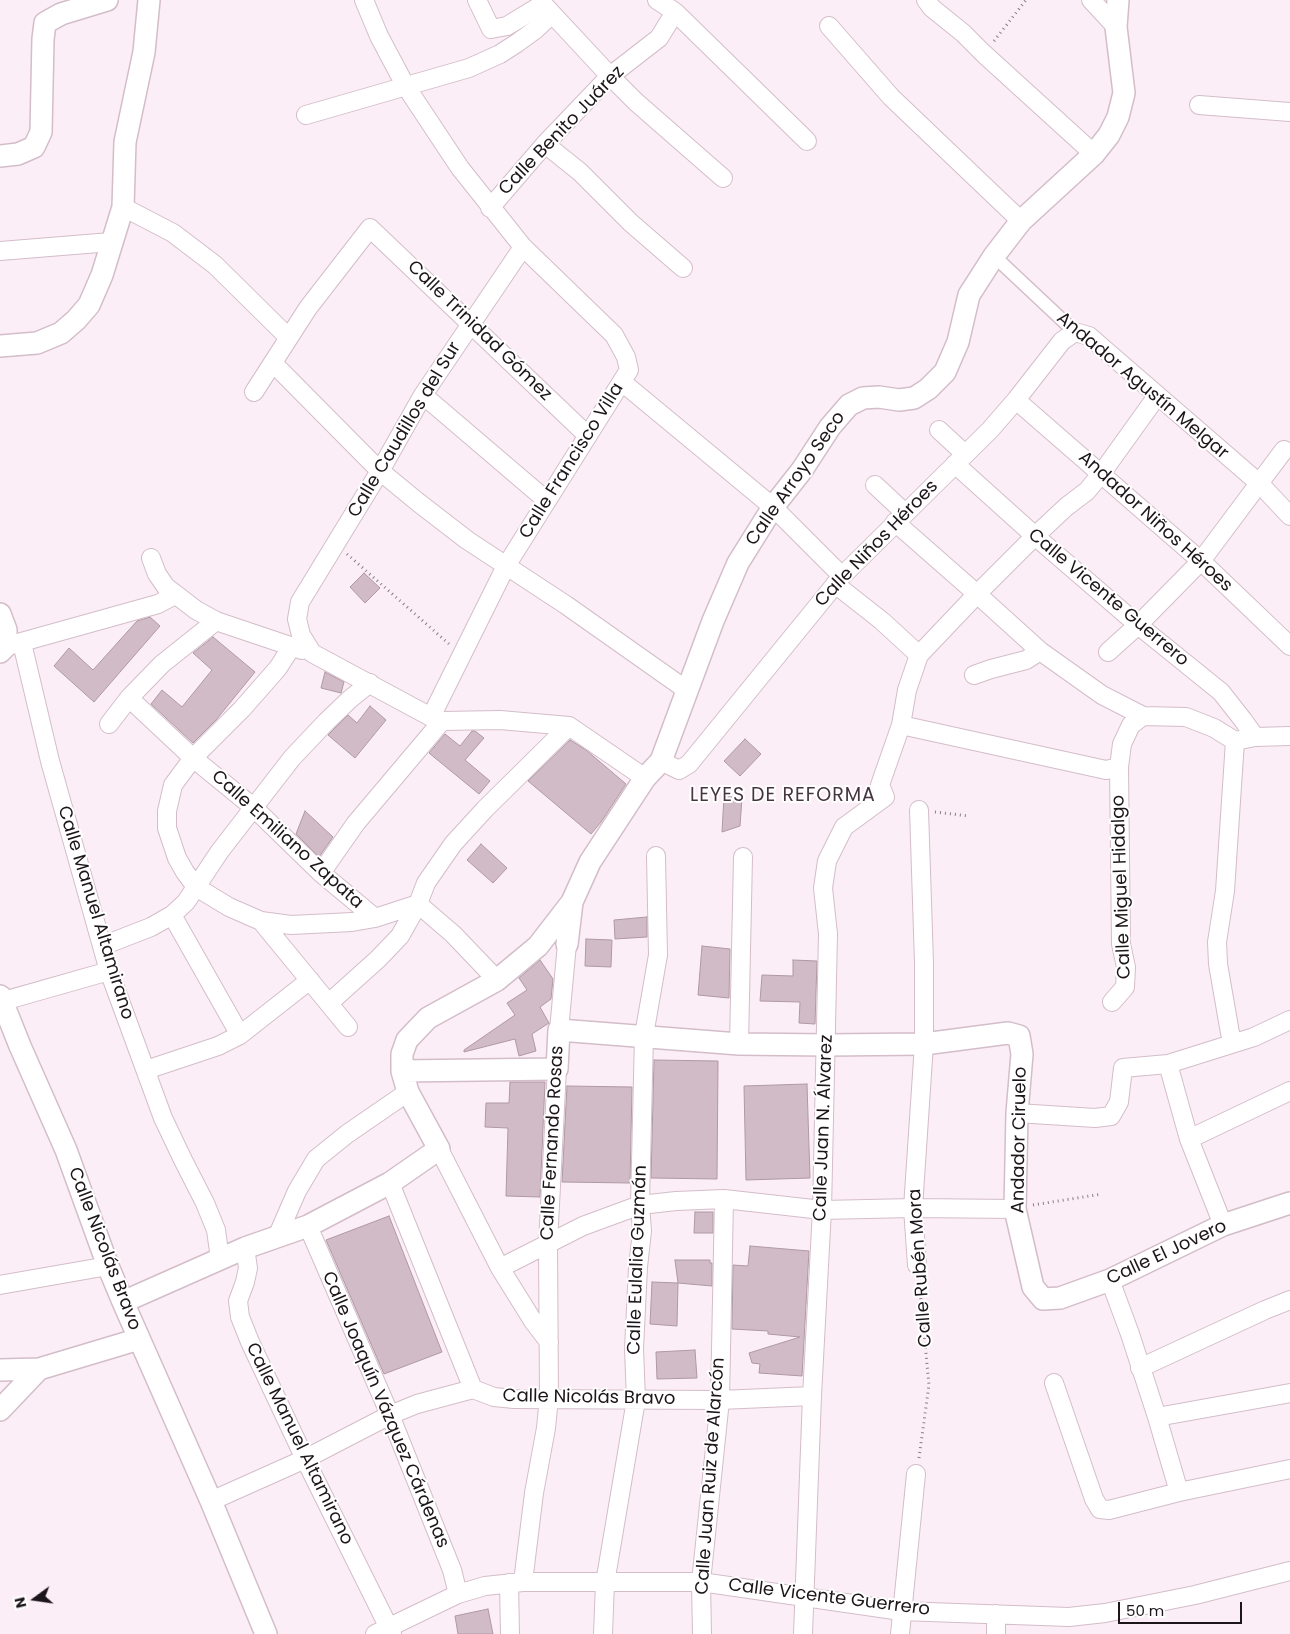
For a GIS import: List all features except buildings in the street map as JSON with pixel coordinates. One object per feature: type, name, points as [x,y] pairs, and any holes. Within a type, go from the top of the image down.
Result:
[{"type":"street","points":[[0,156],[18,154],[34,147],[41,132],[45,23],[61,14],[106,0]]},
{"type":"street","points":[[0,346],[37,343],[61,333],[89,305],[102,274],[123,207],[125,142],[144,52],[149,0]]},
{"type":"street","points":[[364,0],[379,36],[405,85]]},
{"type":"street","points":[[477,0],[491,29],[507,26],[547,6]]},
{"type":"street","points":[[657,0],[675,12],[807,141]]},
{"type":"street","points":[[926,0],[932,8],[963,33],[1094,154]]},
{"type":"street","points":[[1091,0],[1116,27]]},
{"type":"street","name":"Calle Arroyo Seco","points":[[439,1149],[408,1092],[402,1070],[402,1054],[407,1040],[428,1018],[497,980],[538,946],[572,902],[590,862],[645,778],[661,761],[713,621],[738,563],[830,426],[849,405],[863,398],[880,397],[899,400],[914,398],[928,390],[944,372],[958,342],[969,296],[994,256],[1021,221],[1094,154],[1108,135],[1118,117],[1124,93],[1116,27],[1118,0]]},
{"type":"street","points":[[306,115],[405,85],[454,73],[500,54],[535,30],[547,6]]},
{"type":"street","points":[[547,6],[636,102],[723,178]]},
{"type":"street","name":"Calle Benito Juárez","points":[[490,208],[545,144],[610,76],[659,38],[675,12]]},
{"type":"street","points":[[829,26],[891,96],[1021,221]]},
{"type":"street","name":"Calle Francisco Villa","points":[[322,873],[361,816],[437,719],[461,654],[506,566],[587,434],[629,370],[626,357],[614,335],[523,247],[490,208],[460,168],[405,85]]},
{"type":"street","points":[[1198,105],[1290,112]]},
{"type":"street","points":[[545,144],[580,172],[631,224],[683,268]]},
{"type":"street","points":[[123,207],[173,233],[215,265],[288,337],[254,392]]},
{"type":"street","name":"Calle Trinidad Gómez","points":[[288,337],[370,228],[587,434]]},
{"type":"street","points":[[0,251],[111,242]]},
{"type":"street","name":"Calle Caudillos del Sur","points":[[312,653],[301,635],[297,619],[300,602],[380,471],[423,395],[523,247]]},
{"type":"street","name":"Andador Agustín Melgar","points":[[994,256],[1075,332],[1089,336],[1260,484],[1290,516]]},
{"type":"street","name":"Calle Niños Héroes","points":[[661,761],[679,770],[689,764],[839,580],[990,430],[1062,341],[1075,332]]},
{"type":"street","points":[[273,363],[380,471],[466,540],[566,605],[688,691]]},
{"type":"street","points":[[622,382],[774,507],[839,580],[919,655],[1035,536],[1066,507],[1087,491],[1157,396]]},
{"type":"street","points":[[423,395],[546,500]]},
{"type":"street","name":"Andador Niños Héroes","points":[[1016,400],[1202,561],[1290,646]]},
{"type":"street","name":"Calle Vicente Guerrero","points":[[939,430],[960,459],[1035,536],[1138,625],[1221,692],[1255,737]]},
{"type":"street","points":[[1108,652],[1202,561],[1284,450]]},
{"type":"street","points":[[875,485],[900,518],[977,594],[1040,651],[1102,695],[1143,716],[1186,717],[1214,728],[1235,741],[1255,737],[1290,736]]},
{"type":"street","points":[[151,558],[157,574],[166,587],[216,622],[312,653],[437,719],[500,720],[569,726],[645,778]]},
{"type":"street","points":[[9,647],[158,604],[175,595]]},
{"type":"street","name":"Calle Manuel Altamirano","points":[[0,614],[6,630],[9,647],[50,761],[109,971],[167,1127],[205,1203],[216,1230],[220,1259]]},
{"type":"street","points":[[109,724],[129,698],[162,664],[216,622]]},
{"type":"street","points":[[292,646],[278,668],[242,709],[193,758],[173,785],[167,811],[167,828],[177,858],[196,887],[229,907],[261,921],[291,925],[352,922],[375,918]]},
{"type":"street","points":[[974,675],[1026,660],[1040,651]]},
{"type":"street","name":"Calle Juan N. Álvarez","points":[[803,1634],[812,1396],[822,1210],[827,1045],[828,934],[822,888],[827,861],[844,828],[885,797],[880,785],[901,725],[907,690],[919,655]]},
{"type":"street","points":[[102,946],[151,927],[172,915],[186,902],[220,851],[292,758],[326,722],[370,683]]},
{"type":"street","name":"Calle Emiliano Zapata","points":[[129,698],[193,758],[253,807],[322,873],[375,918],[418,904]]},
{"type":"street","name":"Calle Miguel Hidalgo","points":[[1112,1002],[1126,987],[1126,967],[1122,944],[1119,767],[1122,744],[1128,731],[1131,725],[1143,716]]},
{"type":"street","points":[[901,725],[1106,770],[1119,767]]},
{"type":"street","points":[[329,1003],[378,959],[400,936],[418,904],[426,883],[453,844],[485,808],[569,726]]},
{"type":"street","points":[[1234,1042],[1230,1033],[1218,964],[1217,942],[1225,891],[1235,741]]},
{"type":"street","name":"Calle Rubén Mora","points":[[917,1265],[913,1208],[924,1044],[924,963],[919,810]]},
{"type":"street","name":"Calle Eulalia Guzmán","points":[[603,1634],[605,1583],[636,1400],[634,1349],[638,1267],[642,1231],[640,1205],[644,1036],[658,955],[656,856]]},
{"type":"street","points":[[739,1044],[743,858]]},
{"type":"street","name":"Calle Arroyo Seco","points":[[567,944],[572,902]]},
{"type":"street","points":[[418,904],[453,934],[497,980]]},
{"type":"street","points":[[172,915],[240,1035]]},
{"type":"street","points":[[261,921],[348,1027]]},
{"type":"street","name":"Calle Fernando Rosas","points":[[510,1634],[516,1583],[546,1428],[549,1398],[548,1244],[559,1030],[567,944]]},
{"type":"street","points":[[1,1000],[109,971]]},
{"type":"street","points":[[146,1070],[218,1046],[240,1035],[310,980]]},
{"type":"street","name":"Calle Nicolás Bravo","points":[[1,1000],[66,1150],[123,1302],[211,1502],[266,1634]]},
{"type":"street","points":[[1017,1113],[1095,1118],[1111,1116],[1119,1102],[1123,1068],[1168,1064],[1254,1037],[1290,1020]]},
{"type":"street","points":[[559,1030],[739,1044],[924,1044]]},
{"type":"street","name":"Andador Ciruelo","points":[[924,1044],[1008,1033],[1019,1036],[1022,1054],[1017,1113],[1015,1208],[1033,1287],[1043,1299]]},
{"type":"street","points":[[1168,1064],[1189,1139],[1223,1225]]},
{"type":"street","points":[[402,1070],[557,1069]]},
{"type":"street","points":[[1189,1139],[1290,1091]]},
{"type":"street","points":[[277,1237],[297,1191],[316,1159],[347,1134],[408,1092]]},
{"type":"street","points":[[123,1302],[244,1248],[308,1226],[390,1183],[439,1149],[500,1268],[533,1321],[549,1342]]},
{"type":"street","points":[[211,1502],[305,1458],[390,1415],[417,1404],[473,1389],[390,1183]]},
{"type":"street","points":[[500,1268],[583,1226],[640,1205],[724,1198],[822,1210],[1015,1208]]},
{"type":"street","name":"Calle Juan Ruiz de Alarcón","points":[[702,1634],[701,1582],[720,1400],[724,1198]]},
{"type":"street","name":"Calle El Jovero","points":[[1043,1299],[1060,1298],[1110,1280],[1223,1225],[1290,1203]]},
{"type":"street","name":"Calle Joaquín Vázquez Cárdenas","points":[[308,1226],[390,1415],[452,1570],[458,1594]]},
{"type":"street","name":"Calle Manuel Altamirano","points":[[244,1248],[248,1268],[238,1301],[240,1317],[385,1632]]},
{"type":"street","points":[[0,1285],[108,1266]]},
{"type":"street","points":[[1110,1280],[1130,1334],[1179,1492]]},
{"type":"street","points":[[1140,1368],[1290,1300]]},
{"type":"street","points":[[0,1370],[39,1369],[139,1339]]},
{"type":"street","points":[[0,1410],[39,1369]]},
{"type":"street","points":[[1054,1383],[1094,1498],[1100,1509],[1109,1510],[1179,1492],[1290,1468]]},
{"type":"street","name":"Calle Nicolás Bravo","points":[[473,1389],[494,1397],[636,1400],[720,1400],[812,1396]]},
{"type":"street","points":[[1157,1417],[1290,1393]]},
{"type":"street","points":[[900,1634],[916,1474]]},
{"type":"street","name":"Calle Vicente Guerrero","points":[[385,1632],[423,1610],[458,1594],[485,1586],[516,1583],[701,1582],[901,1611],[1069,1617],[1195,1595],[1290,1571]]},
{"type":"street","points":[[996,1614],[996,1634]]},
{"type":"path","points":[[984,54],[1026,0]]},
{"type":"path","points":[[335,544],[461,654]]},
{"type":"path","points":[[1015,1208],[1102,1194]]},
{"type":"path","name":"Calle Rubén Mora","points":[[916,1474],[929,1385],[917,1265]]},
{"type":"district","name":"LEYES DE REFORMA","points":[[783,796]]}]
